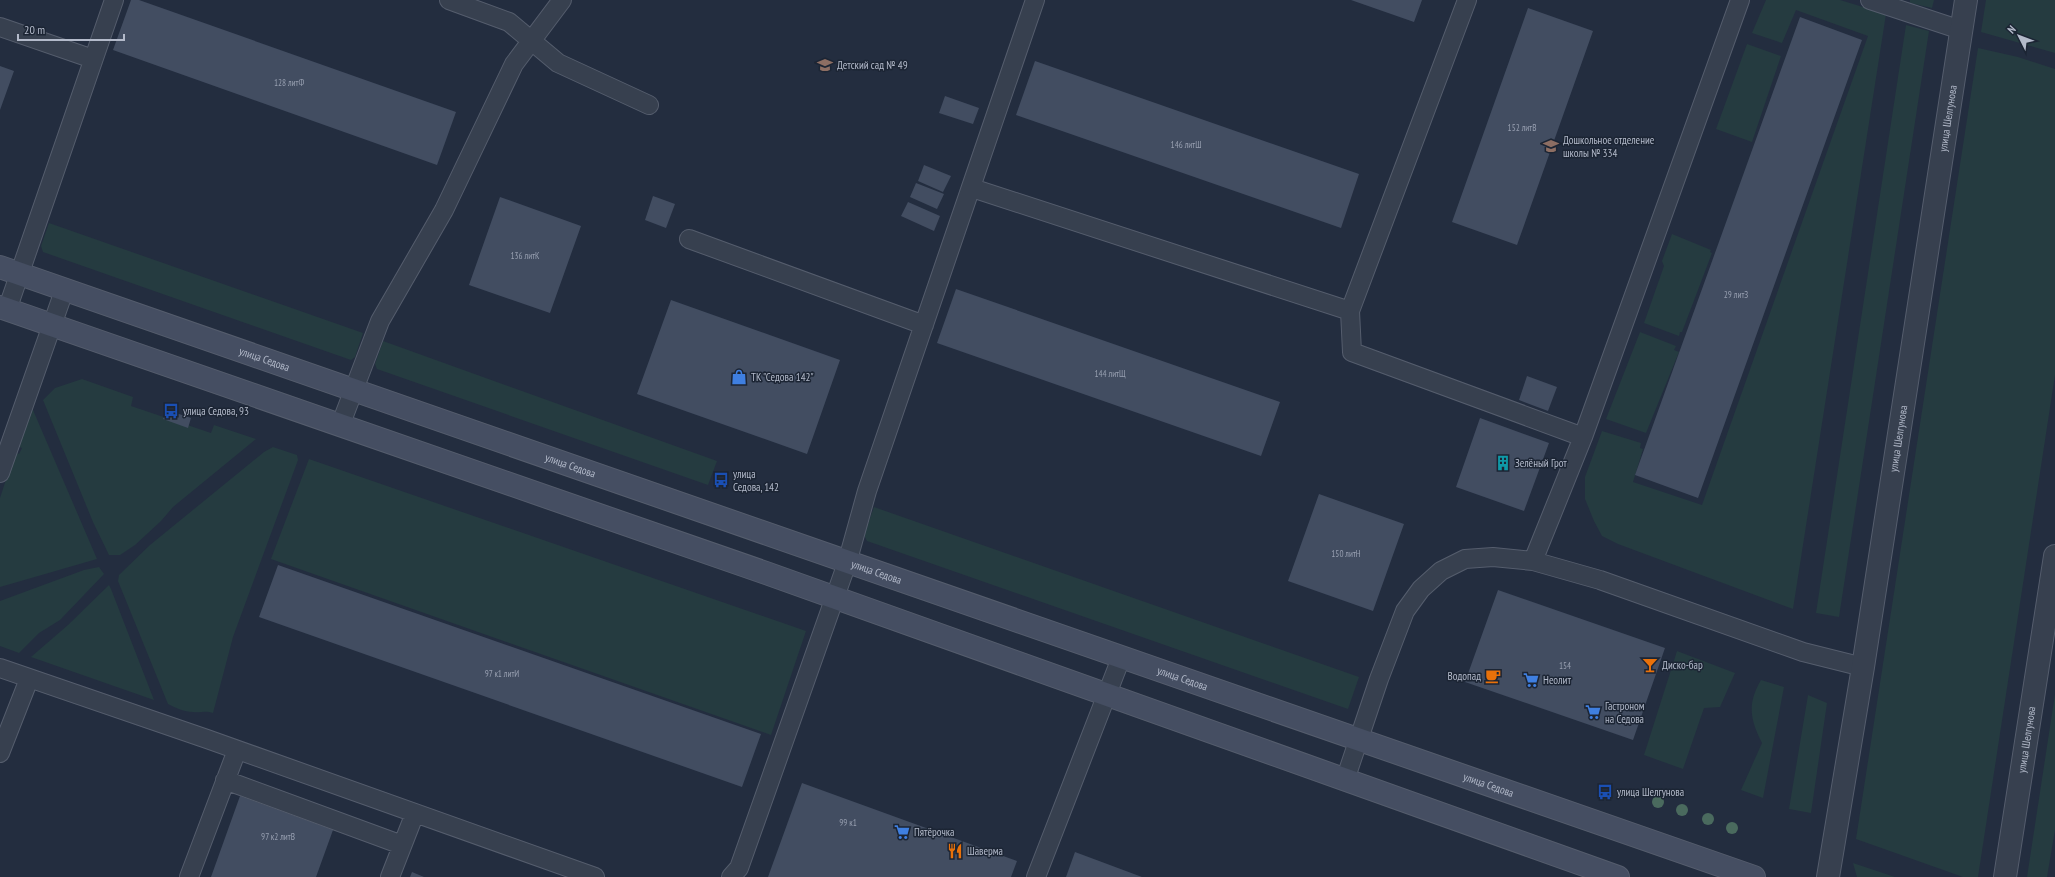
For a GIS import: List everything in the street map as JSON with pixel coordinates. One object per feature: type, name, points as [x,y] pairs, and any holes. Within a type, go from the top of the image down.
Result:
[{"type":"main road","name":"улица Седова","points":[[10,271],[1754,877]]},
{"type":"main road","points":[[3,308],[834,598],[1618,877]]},
{"type":"street","name":"улица Шелгунова","points":[[1828,877],[1863,667],[1966,0]]},
{"type":"street","name":"улица Шелгунова","points":[[2005,877],[2055,556]]},
{"type":"lane","points":[[3,308],[10,271],[93,59],[114,0]]},
{"type":"lane","points":[[449,0],[509,22],[558,63],[649,105]]},
{"type":"lane","points":[[340,426],[380,321],[444,210],[514,64],[562,0]]},
{"type":"lane","points":[[732,877],[739,868],[847,563],[867,492],[1035,0]]},
{"type":"lane","points":[[1467,0],[1350,311],[1352,352],[1583,437]]},
{"type":"lane","points":[[1533,561],[1583,437],[1740,0]]},
{"type":"lane","points":[[1870,0],[1961,30]]},
{"type":"lane","points":[[0,27],[93,59]]},
{"type":"lane","points":[[972,188],[1350,311]]},
{"type":"lane","points":[[689,239],[924,325]]},
{"type":"lane","points":[[0,473],[64,291]]},
{"type":"lane","points":[[1345,780],[1405,611],[1421,589],[1441,571],[1465,559],[1493,557],[1533,561],[1600,580],[1803,652],[1863,667]]},
{"type":"lane","points":[[1036,877],[1121,658]]},
{"type":"lane","points":[[0,668],[595,877]]},
{"type":"lane","points":[[0,753],[29,679]]},
{"type":"lane","points":[[189,877],[237,750]]},
{"type":"lane","points":[[225,780],[402,845]]},
{"type":"lane","points":[[390,877],[415,813]]},
{"type":"green space","points":[[1766,0],[1840,0],[1886,14],[1793,609],[1618,544],[1602,536],[1585,499],[1585,477],[1602,431],[1641,443],[1640,448],[1643,449],[1633,482],[1702,505],[1868,36],[1796,10],[1782,43],[1752,33]]},
{"type":"green space","points":[[1910,0],[1934,0],[1932,8],[1910,3]]},
{"type":"green space","points":[[1986,0],[2055,0],[2055,53],[1981,32]]},
{"type":"green space","points":[[1906,25],[1929,31],[1839,617],[1816,613]]},
{"type":"green space","points":[[1747,44],[1781,56],[1752,142],[1716,129]]},
{"type":"green space","points":[[1978,48],[2018,57],[2055,69],[2055,375],[1978,877],[1963,877],[1856,839]]},
{"type":"green space","points":[[49,223],[363,333],[355,357],[351,360],[43,252],[41,246]]},
{"type":"green space","points":[[1672,234],[1711,250],[1710,252],[1712,253],[1682,332],[1680,332],[1679,336],[1644,323],[1664,266],[1662,261]]},
{"type":"green space","points":[[1640,332],[1676,346],[1674,350],[1679,352],[1646,433],[1606,419]]},
{"type":"green space","points":[[383,341],[717,461],[708,485],[377,369],[375,364]]},
{"type":"green space","points":[[82,379],[133,397],[131,406],[211,433],[214,425],[256,439],[173,507],[161,521],[135,545],[120,555],[109,555],[93,522],[43,400],[55,388]]},
{"type":"green space","points":[[29,410],[33,410],[97,559],[0,587],[0,498],[15,452],[19,454],[22,448],[17,446]]},
{"type":"green space","points":[[273,447],[297,455],[298,460],[233,637],[213,713],[180,710],[168,704],[118,581],[119,575],[150,545],[264,452]]},
{"type":"green space","points":[[309,459],[806,631],[771,735],[271,559]]},
{"type":"green space","points":[[874,507],[1359,677],[1348,709],[867,541],[864,535]]},
{"type":"green space","points":[[99,567],[104,574],[60,620],[39,633],[19,653],[0,646],[0,601],[84,570]]},
{"type":"green space","points":[[109,585],[154,700],[31,657],[68,625]]},
{"type":"green space","points":[[1677,651],[1735,673],[1720,707],[1704,708],[1683,769],[1644,755]]},
{"type":"green space","points":[[1761,680],[1784,687],[1763,798],[1741,790],[1762,743],[1755,726],[1752,712],[1752,704]]},
{"type":"green space","points":[[2055,694],[2055,830],[2047,877],[2027,877]]},
{"type":"green space","points":[[1808,695],[1827,703],[1811,813],[1789,809]]},
{"type":"green space","points":[[1853,863],[1895,877],[1857,877]]},
{"type":"building","points":[[131,0],[139,0],[456,112],[437,165],[113,50]]},
{"type":"building","points":[[1351,0],[1422,0],[1414,22]]},
{"type":"building","points":[[1528,8],[1593,31],[1517,245],[1452,222]]},
{"type":"building","points":[[1800,17],[1862,40],[1698,498],[1635,475]]},
{"type":"building","points":[[1035,61],[1359,174],[1341,228],[1016,115]]},
{"type":"building","points":[[0,66],[14,71],[0,110]]},
{"type":"building","points":[[945,96],[979,108],[973,124],[939,113]]},
{"type":"building","points":[[924,165],[951,176],[943,192],[918,181]]},
{"type":"building","points":[[916,183],[944,194],[937,209],[910,197]]},
{"type":"building","points":[[653,196],[675,204],[666,228],[645,220]]},
{"type":"building","points":[[500,197],[581,226],[550,313],[469,285]]},
{"type":"building","points":[[908,202],[940,216],[934,231],[901,216]]},
{"type":"building","points":[[956,289],[1280,402],[1261,456],[937,343]]},
{"type":"building","name":"ТК \"Седова 142\"","points":[[671,300],[840,360],[807,454],[637,394]]},
{"type":"building","points":[[1527,376],[1557,387],[1548,411],[1519,400]]},
{"type":"building","points":[[167,410],[191,418],[188,428],[163,419]]},
{"type":"building","name":"Зелёный Грот","points":[[1480,418],[1549,443],[1524,511],[1456,487]]},
{"type":"building","points":[[1319,494],[1404,524],[1373,611],[1288,581]]},
{"type":"building","points":[[278,565],[761,734],[742,787],[259,617]]},
{"type":"building","points":[[1498,590],[1665,648],[1633,740],[1465,682]]},
{"type":"building","points":[[802,783],[1017,861],[1011,877],[768,877]]},
{"type":"building","points":[[240,796],[333,830],[316,877],[211,877]]},
{"type":"building","points":[[1075,852],[1142,877],[1066,877]]},
{"type":"building","points":[[412,872],[424,877],[410,877]]},
{"type":"place","name":"Детский сад № 49","points":[[825,65]]},
{"type":"place","name":"Дошкольное отделение школы № 334","points":[[1551,146]]},
{"type":"place","name":"ТК \"Седова 142\"","points":[[739,377]]},
{"type":"place","name":"улица Седова, 93","points":[[171,411]]},
{"type":"place","name":"Зелёный Грот","points":[[1503,463]]},
{"type":"place","name":"улица Седова, 142","points":[[721,480]]},
{"type":"place","name":"Диско-бар","points":[[1650,665]]},
{"type":"place","name":"Водопад","points":[[1493,676]]},
{"type":"place","name":"Неолит","points":[[1531,680]]},
{"type":"place","name":"Гастроном на Седова","points":[[1593,712]]},
{"type":"place","name":"улица Шелгунова","points":[[1605,792]]},
{"type":"place","name":"Пятёрочка","points":[[902,832]]},
{"type":"place","name":"Шаверма","points":[[955,851]]}]
